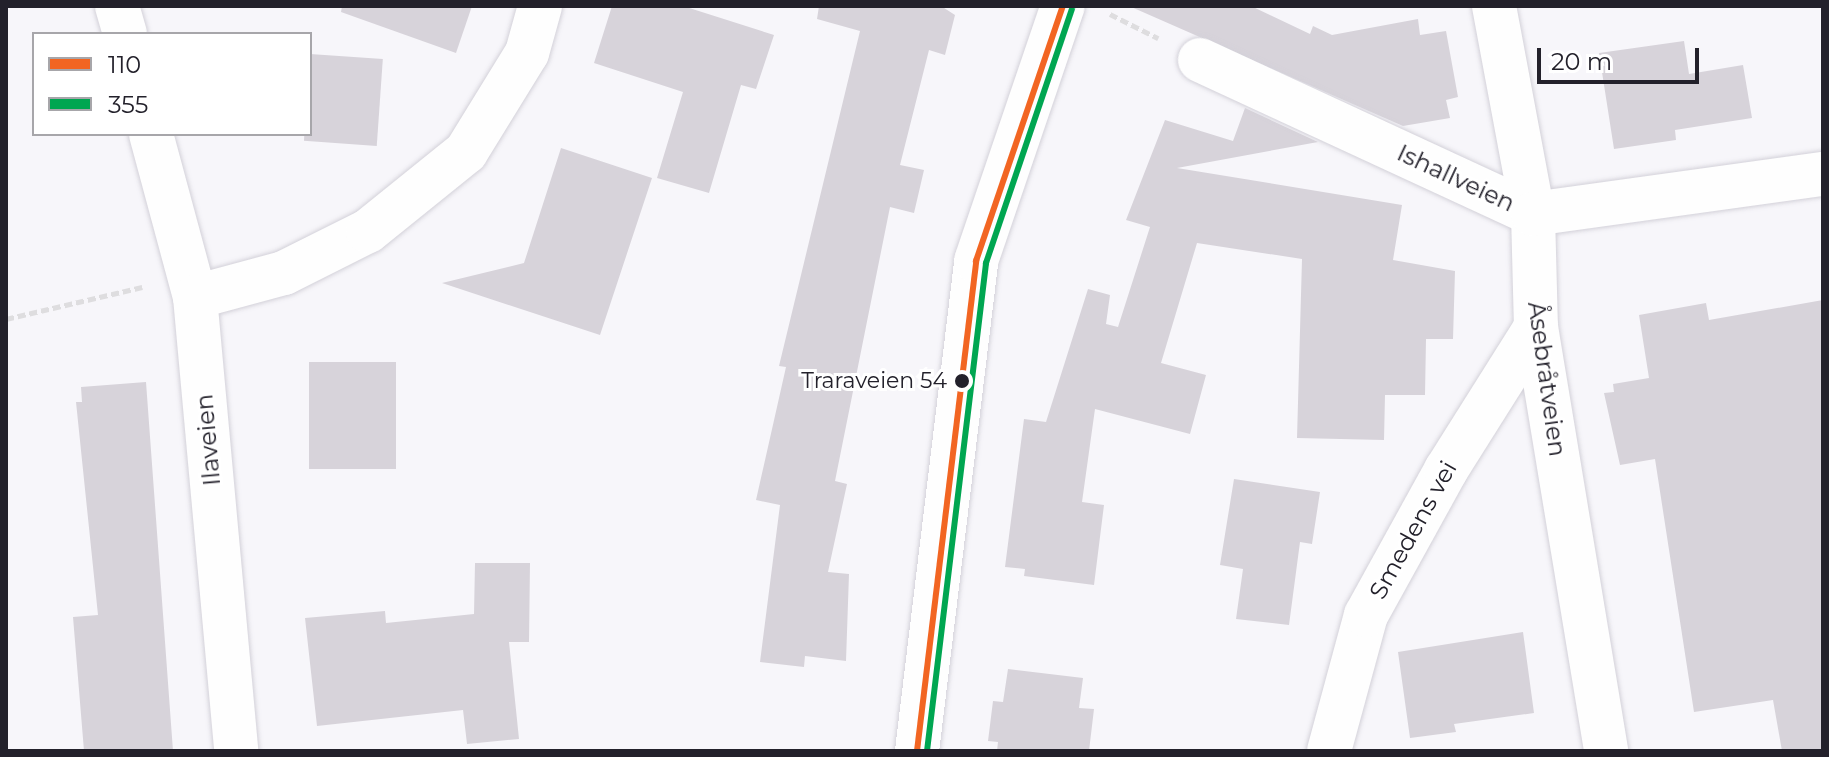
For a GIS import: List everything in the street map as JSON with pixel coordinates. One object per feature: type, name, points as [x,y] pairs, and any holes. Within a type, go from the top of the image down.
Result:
[{"type":"street","points":[[117,6],[124,32]]},
{"type":"street","points":[[192,286],[284,273],[368,231],[466,152],[527,53],[540,6]]},
{"type":"street","name":"Åsebråtveien","points":[[1494,6],[1533,214],[1536,327],[1606,751]]},
{"type":"street","points":[[917,751],[976,261],[1084,8]]},
{"type":"street","name":"Ishallveien","points":[[1200,60],[1533,214],[1823,174]]},
{"type":"street","name":"Ilaveien","points":[[152,136],[192,286],[236,751]]},
{"type":"street","name":"Smedens vei","points":[[1329,751],[1366,615],[1446,470],[1536,327]]},
{"type":"path","points":[[1084,8],[1200,60]]},
{"type":"path","points":[[6,319],[192,286]]},
{"type":"building","points":[[342,6],[472,6],[456,53],[341,12]]},
{"type":"building","points":[[612,6],[683,6],[774,35],[756,89],[741,85],[709,193],[657,178],[683,92],[594,63]]},
{"type":"building","points":[[819,6],[941,6],[955,15],[945,55],[929,50],[900,165],[924,170],[914,213],[890,207],[835,481],[847,484],[828,572],[849,574],[846,661],[805,656],[804,667],[760,662],[780,505],[756,500],[786,367],[779,366],[860,31],[817,19]]},
{"type":"building","points":[[1129,6],[1251,6],[1310,34],[1313,26],[1332,35],[1418,19],[1420,35],[1446,31],[1458,97],[1446,100],[1450,118],[1403,126]]},
{"type":"building","points":[[1684,41],[1689,74],[1743,65],[1752,118],[1675,130],[1676,140],[1614,149],[1599,53]]},
{"type":"building","points":[[312,54],[383,59],[377,146],[304,141],[304,136],[312,136]]},
{"type":"building","points":[[1245,108],[1318,142],[1177,168],[1402,205],[1393,260],[1455,271],[1453,339],[1426,339],[1425,395],[1385,395],[1384,440],[1297,438],[1302,259],[1197,243],[1161,363],[1206,375],[1190,434],[1095,409],[1082,502],[1104,505],[1094,585],[1024,576],[1025,569],[1005,567],[1024,419],[1046,422],[1088,289],[1110,295],[1106,324],[1118,327],[1150,227],[1126,220],[1165,120],[1233,141]]},
{"type":"building","points":[[561,148],[652,178],[600,335],[442,283],[524,263]]},
{"type":"building","points":[[1823,300],[1823,751],[1782,751],[1773,700],[1694,712],[1655,459],[1620,465],[1604,393],[1614,392],[1613,384],[1649,378],[1639,315],[1706,303],[1709,320]]},
{"type":"building","points":[[309,362],[396,362],[396,469],[309,469]]},
{"type":"building","points":[[146,382],[173,751],[84,751],[73,617],[98,615],[76,402],[82,402],[81,387]]},
{"type":"building","points":[[1234,479],[1320,492],[1312,544],[1300,542],[1289,625],[1236,619],[1243,569],[1220,565]]},
{"type":"building","points":[[475,563],[530,563],[529,642],[509,642],[519,739],[467,744],[463,710],[317,726],[305,618],[385,611],[386,623],[474,614]]},
{"type":"building","points":[[1523,632],[1534,713],[1454,724],[1456,732],[1410,738],[1398,652]]},
{"type":"building","points":[[1008,669],[1083,678],[1079,708],[1094,709],[1089,751],[997,751],[998,742],[988,741],[993,701],[1003,702]]},
{"type":"transit line","name":"110","points":[[917,751],[976,261],[1063,6]]},
{"type":"transit line","name":"355","points":[[927,751],[986,263],[1072,9]]},
{"type":"place","name":"Traraveien 54","points":[[962,381]]}]
